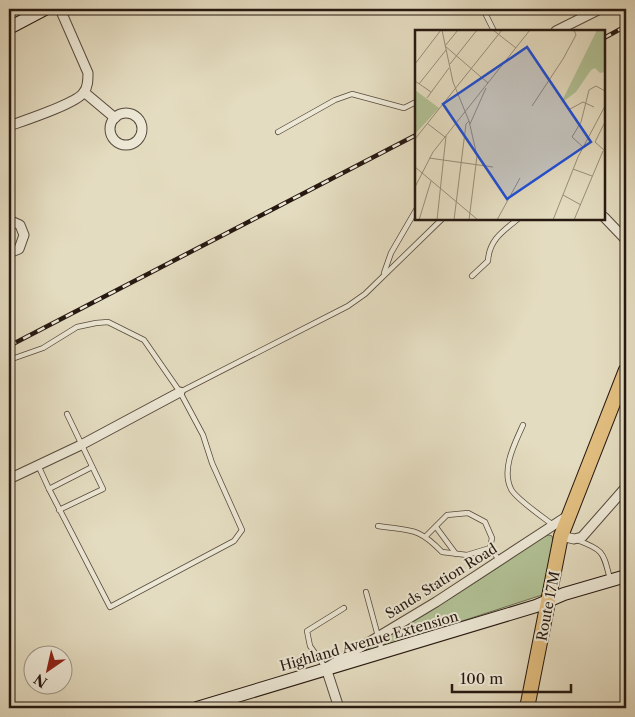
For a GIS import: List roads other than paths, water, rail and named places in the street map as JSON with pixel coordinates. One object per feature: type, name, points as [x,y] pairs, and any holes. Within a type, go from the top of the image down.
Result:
[{"type":"main road","name":"Route 17M","points":[[527,708],[563,533],[570,510],[626,370]]},
{"type":"street","points":[[9,28],[45,9]]},
{"type":"street","points":[[9,126],[73,101],[84,92],[88,81],[88,73],[60,9]]},
{"type":"street","points":[[558,30],[600,9]]},
{"type":"street","points":[[84,92],[115,118]]},
{"type":"street","points":[[605,218],[626,240]]},
{"type":"street","points":[[9,220],[20,225],[24,235],[19,249],[9,253]]},
{"type":"street","points":[[9,479],[37,464],[81,445],[180,392]]},
{"type":"street","name":"Sands Station Road","points":[[326,668],[500,561],[563,533],[582,537],[626,487]]},
{"type":"street","name":"Highland Avenue Extension","points":[[197,708],[536,606],[626,576]]},
{"type":"street","points":[[326,668],[339,708]]},
{"type":"lane","points":[[483,9],[494,30]]},
{"type":"lane","points":[[278,132],[335,100],[352,94],[404,108],[415,102]]},
{"type":"lane","points":[[384,275],[391,253],[415,212]]},
{"type":"lane","points":[[180,392],[348,306],[384,275],[441,220]]},
{"type":"lane","points":[[472,276],[488,261],[488,249],[499,235],[517,220]]},
{"type":"lane","points":[[9,360],[43,348],[77,327],[96,322],[108,322],[144,340],[180,392],[202,435],[212,463],[242,530],[234,541],[110,607],[37,464]]},
{"type":"lane","points":[[59,510],[103,489],[67,414]]},
{"type":"lane","points":[[523,425],[509,463],[508,477],[511,490],[563,533],[598,547],[603,553],[611,580]]},
{"type":"lane","points":[[49,489],[92,467]]},
{"type":"lane","points":[[426,536],[447,515],[468,513],[485,522],[492,538],[490,548],[500,561]]},
{"type":"lane","points":[[378,526],[413,531],[426,536],[442,552],[467,555],[490,548]]},
{"type":"lane","points":[[436,526],[456,554]]},
{"type":"lane","points":[[366,592],[382,652]]},
{"type":"lane","points":[[326,668],[310,646],[307,631],[344,608]]},
{"type":"railway","points":[[605,37],[626,26]]},
{"type":"railway","points":[[9,346],[415,136]]}]
